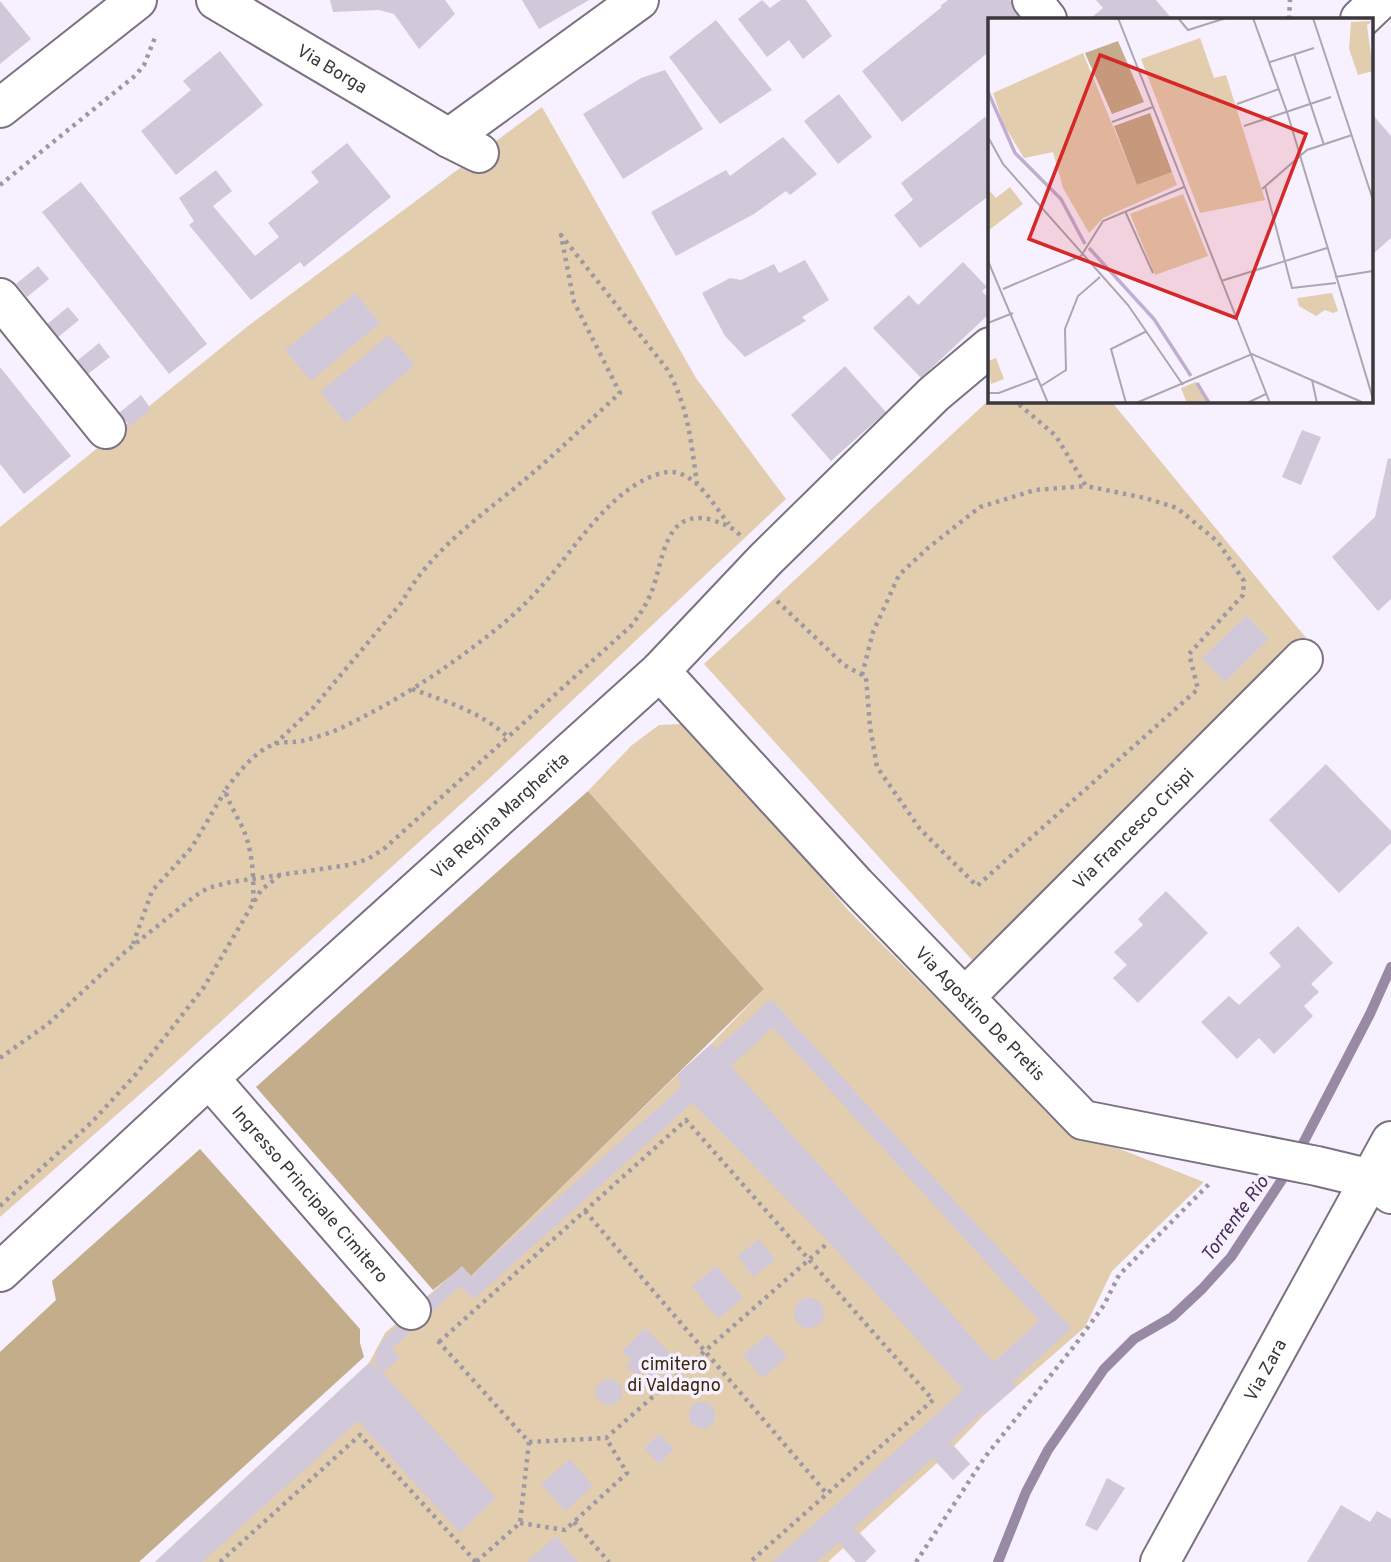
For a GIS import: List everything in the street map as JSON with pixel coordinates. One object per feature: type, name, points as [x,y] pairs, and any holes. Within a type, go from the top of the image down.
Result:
[{"type":"street","name":"Via Borga","points":[[216,0],[464,146],[639,0]]},
{"type":"street","points":[[1032,0],[1046,18]]},
{"type":"street","points":[[1361,18],[1380,0]]},
{"type":"street","points":[[0,108],[148,12]]},
{"type":"street","points":[[0,298],[106,429]]},
{"type":"street","name":"Via Regina Margherita","points":[[0,1272],[209,1079],[766,576],[934,394],[988,349]]},
{"type":"street","name":"Via Francesco Crispi","points":[[965,997],[1303,659]]},
{"type":"street","name":"Via Agostino De Pretis","points":[[660,671],[856,885],[1083,1121],[1317,1166],[1381,1187]]},
{"type":"street","name":"Ingresso Principale Cimitero","points":[[209,1079],[420,1321]]},
{"type":"street","name":"Via Zara","points":[[1160,1562],[1381,1187],[1391,1141]]},
{"type":"path","points":[[1289,18],[1290,0]]},
{"type":"path","points":[[0,185],[136,75],[144,65],[148,12]]},
{"type":"path","points":[[133,946],[152,891],[192,847],[225,790],[242,769],[275,744],[313,708],[402,602],[412,582],[446,547],[540,467],[620,393],[574,302],[561,234],[667,369],[680,390],[687,416],[697,483]]},
{"type":"path","points":[[1016,402],[1056,436],[1086,486]]},
{"type":"path","points":[[275,744],[300,741],[349,724],[412,689],[523,607],[599,516],[631,490],[663,473],[677,472],[697,483],[766,576],[844,665],[862,675],[866,677],[877,767],[920,829],[976,886],[1198,689],[1189,654],[1243,595],[1244,581],[1218,542],[1177,509],[1145,498],[1086,486],[1035,490],[980,507],[899,575],[873,632],[862,675]]},
{"type":"path","points":[[0,1058],[48,1024],[133,946],[208,888],[231,882],[349,865],[368,859],[406,831],[631,626],[643,611],[667,543],[680,524],[691,519],[704,518],[729,525]]},
{"type":"path","points":[[412,689],[492,723],[509,738]]},
{"type":"path","points":[[225,790],[246,836],[254,879],[253,902]]},
{"type":"path","points":[[0,1206],[92,1122],[159,1046],[204,987],[261,890],[279,875]]},
{"type":"path","points":[[439,1342],[686,1120],[933,1400],[750,1562]]},
{"type":"path","points":[[916,1562],[985,1457],[1104,1305],[1119,1275],[1214,1179]]},
{"type":"path","points":[[585,1211],[827,1494]]},
{"type":"path","points":[[529,1442],[607,1438],[829,1242]]},
{"type":"path","points":[[220,1562],[360,1435],[476,1562],[520,1523],[529,1442],[420,1321]]},
{"type":"path","points":[[520,1523],[565,1530],[627,1473],[607,1438]]},
{"type":"path","points":[[574,1522],[609,1562]]},
{"type":"path","points":[[228,1555],[234,1562]]},
{"type":"green space","points":[[542,107],[696,378],[786,499],[492,776],[163,1074],[0,1217],[0,527],[248,326]]},
{"type":"green space","points":[[988,401],[1112,402],[1307,639],[972,960],[704,664]]},
{"type":"green space","name":"cimitero di Valdagno","points":[[682,724],[720,758],[848,910],[1064,1127],[1204,1182],[1112,1271],[1085,1327],[985,1414],[954,1446],[970,1464],[953,1480],[937,1463],[860,1533],[876,1551],[865,1562],[856,1562],[843,1548],[828,1562],[155,1562],[369,1363],[385,1333],[462,1266],[472,1275],[711,1044],[764,989],[588,791],[632,745],[659,725]]},
{"type":"shaded area","points":[[588,791],[764,989],[471,1276],[462,1267],[433,1290],[256,1087]]},
{"type":"shaded area","points":[[200,1149],[360,1329],[364,1357],[139,1562],[0,1562],[0,1352],[56,1300],[52,1281]]},
{"type":"building","points":[[330,0],[445,0],[455,14],[419,49],[394,14],[379,10],[333,12]]},
{"type":"building","points":[[522,0],[589,0],[539,29]]},
{"type":"building","points":[[762,0],[770,8],[781,0],[806,0],[832,36],[803,59],[789,40],[767,57],[738,19]]},
{"type":"building","points":[[948,0],[1010,0],[1024,18],[988,18],[988,53],[902,122],[862,71],[942,7],[940,6]]},
{"type":"building","points":[[1096,0],[1156,0],[1171,18],[1091,18],[1103,8]]},
{"type":"building","points":[[0,1],[31,39],[0,64]]},
{"type":"building","points":[[716,20],[772,90],[720,124],[669,57]]},
{"type":"building","points":[[220,51],[263,105],[176,175],[141,131],[191,90],[183,81]]},
{"type":"building","points":[[665,70],[703,129],[623,179],[583,114],[641,78]]},
{"type":"building","points":[[839,94],[872,137],[838,164],[804,121]]},
{"type":"building","points":[[1374,116],[1391,136],[1391,238],[1374,253]]},
{"type":"building","points":[[985,117],[988,121],[988,197],[920,248],[894,215],[913,200],[901,183]]},
{"type":"building","points":[[783,137],[817,174],[790,195],[786,191],[754,214],[676,256],[651,212],[726,170],[730,176]]},
{"type":"building","points":[[347,143],[391,197],[304,267],[300,262],[251,300],[189,225],[194,221],[179,198],[216,170],[232,191],[213,206],[255,256],[279,237],[268,223],[319,182],[311,172]]},
{"type":"building","points":[[81,182],[207,344],[169,374],[42,212]]},
{"type":"building","points":[[805,260],[829,300],[802,317],[806,321],[745,357],[725,336],[702,293],[730,278],[741,280],[774,264],[779,273]]},
{"type":"building","points":[[963,262],[987,287],[982,291],[988,298],[988,315],[921,378],[873,328],[909,295],[918,305]]},
{"type":"building","points":[[38,266],[49,279],[27,297],[16,284]]},
{"type":"building","points":[[355,293],[380,323],[311,381],[285,350]]},
{"type":"building","points":[[68,307],[79,320],[57,338],[46,325]]},
{"type":"building","points":[[389,335],[415,365],[346,423],[320,392]]},
{"type":"building","points":[[99,343],[110,357],[88,374],[77,361]]},
{"type":"building","points":[[845,366],[886,412],[831,461],[791,415]]},
{"type":"building","points":[[0,367],[71,456],[24,494],[0,464]]},
{"type":"building","points":[[141,395],[151,409],[130,426],[119,413]]},
{"type":"building","points":[[1302,430],[1321,437],[1301,485],[1282,477]]},
{"type":"building","points":[[1388,458],[1391,459],[1391,599],[1378,611],[1332,557],[1375,517]]},
{"type":"building","points":[[1246,616],[1269,639],[1225,682],[1202,658]]},
{"type":"building","points":[[1326,764],[1391,831],[1391,843],[1339,893],[1269,820]]},
{"type":"building","points":[[1166,891],[1208,933],[1138,1003],[1113,978],[1127,965],[1114,952],[1143,925],[1138,919]]},
{"type":"building","points":[[1298,926],[1333,963],[1311,984],[1319,992],[1304,1006],[1313,1016],[1274,1054],[1259,1038],[1237,1059],[1201,1022],[1229,996],[1239,1005],[1281,966],[1269,953]]},
{"type":"building","points":[[771,999],[1071,1328],[1013,1382],[1016,1387],[950,1442],[970,1464],[953,1480],[933,1458],[854,1528],[876,1551],[865,1562],[856,1562],[839,1542],[817,1562],[772,1562],[963,1390],[829,1242],[692,1103],[474,1299],[460,1286],[392,1349],[400,1357],[383,1373],[374,1363],[378,1347],[386,1336],[462,1266],[471,1276],[680,1088],[678,1074],[711,1044],[716,1049]],"holes":[[[773,1027],[1039,1321],[994,1362],[731,1066]]]},
{"type":"building","points":[[759,1239],[775,1260],[753,1277],[738,1256]]},
{"type":"building","points":[[717,1266],[743,1298],[718,1319],[692,1286]]},
{"type":"building","points":[[809,1298],[815,1299],[823,1307],[823,1319],[815,1327],[809,1328],[803,1327],[795,1319],[794,1313],[795,1307],[803,1299]]},
{"type":"building","points":[[645,1328],[674,1357],[651,1380],[642,1371],[637,1376],[626,1366],[632,1360],[622,1351]]},
{"type":"building","points":[[768,1334],[787,1357],[762,1378],[743,1355]]},
{"type":"building","points":[[369,1363],[383,1373],[496,1498],[460,1533],[358,1421],[202,1562],[155,1562]]},
{"type":"building","points":[[609,1379],[618,1383],[622,1392],[618,1401],[609,1405],[600,1401],[596,1392],[600,1383]]},
{"type":"building","points":[[702,1402],[711,1406],[715,1415],[711,1424],[702,1428],[693,1424],[689,1415],[693,1406]]},
{"type":"building","points":[[659,1434],[674,1449],[659,1464],[644,1448]]},
{"type":"building","points":[[570,1459],[593,1486],[565,1511],[541,1484]]},
{"type":"building","points":[[1107,1478],[1125,1488],[1097,1531],[1085,1525]]},
{"type":"building","points":[[1341,1505],[1370,1522],[1377,1511],[1391,1519],[1391,1562],[1307,1562]]},
{"type":"building","points":[[556,1536],[578,1562],[527,1562]]},
{"type":"waterway","name":"Torrente Rio","points":[[1297,1155],[1370,1014],[1391,967]]},
{"type":"waterway","name":"Torrente Rio","points":[[998,1562],[1026,1492],[1048,1450],[1104,1369],[1134,1339],[1172,1317],[1202,1289],[1231,1257],[1289,1169]]}]
